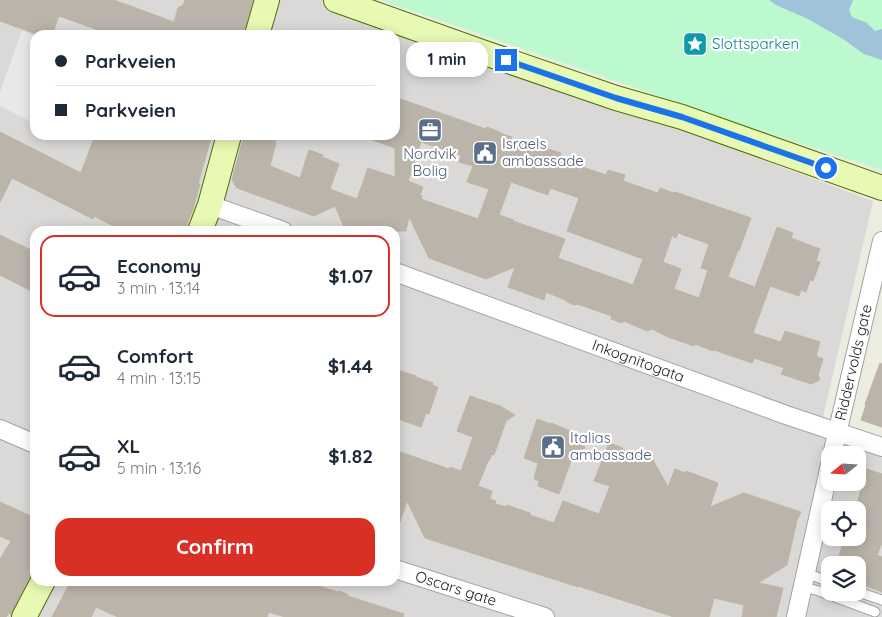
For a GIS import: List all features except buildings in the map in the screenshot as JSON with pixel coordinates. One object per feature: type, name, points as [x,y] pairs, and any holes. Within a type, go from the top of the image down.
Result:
[{"type":"street","points":[[258,30],[267,0]]},
{"type":"street","points":[[336,0],[616,98],[682,117],[882,188]]},
{"type":"street","points":[[202,226],[210,205],[228,140]]},
{"type":"street","points":[[210,205],[268,226]]},
{"type":"street","name":"Riddervolds gate","points":[[834,446],[882,241]]},
{"type":"street","name":"Inkognitogata","points":[[400,274],[786,415],[882,448]]},
{"type":"street","points":[[0,429],[30,442]]},
{"type":"street","points":[[796,617],[824,491]]},
{"type":"street","name":"Oscars gate","points":[[400,571],[544,617]]},
{"type":"street","points":[[24,617],[40,586]]},
{"type":"lane","points":[[805,580],[821,581]]},
{"type":"lane","points":[[805,580],[819,591],[875,612]]},
{"type":"lane","points":[[866,595],[882,600]]},
{"type":"shaded area","points":[[0,0],[333,0],[873,201],[820,430],[861,446],[821,446],[821,491],[866,491],[866,448],[882,454],[882,617],[0,617]]},
{"type":"shaded area","points":[[22,31],[30,34],[30,121],[0,106],[0,92]]},
{"type":"green space","name":"Slottsparken","points":[[381,0],[882,0],[882,170],[694,108]]},
{"type":"water","points":[[769,0],[853,0],[849,10],[852,17],[867,23],[875,31],[882,29],[882,60],[864,54],[843,39],[808,19]]},
{"type":"place","name":"Slottsparken","points":[[695,44]]},
{"type":"place","name":"Nordvik Bolig","points":[[430,130]]},
{"type":"place","name":"Israels ambassade","points":[[485,153]]},
{"type":"place","name":"Italias ambassade","points":[[553,447]]},
{"type":"route","points":[[506,60],[616,98],[682,117],[826,168]]}]
